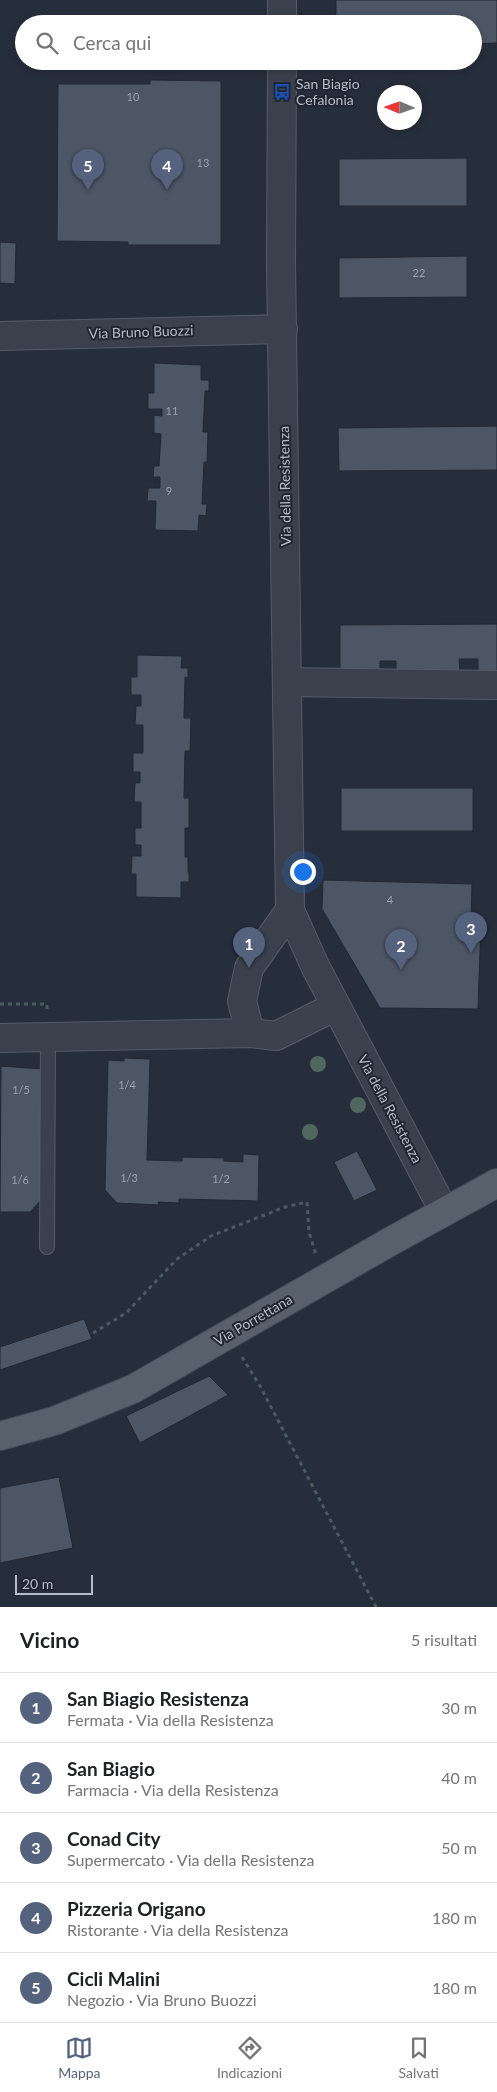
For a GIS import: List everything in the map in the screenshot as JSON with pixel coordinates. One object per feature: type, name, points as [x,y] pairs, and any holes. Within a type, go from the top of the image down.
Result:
[{"type":"main road","name":"Via Porrettana","points":[[0,1436],[54,1421],[133,1389],[444,1211],[497,1183]]},
{"type":"street","points":[[282,0],[282,15]]},
{"type":"street","name":"Via della Resistenza","points":[[282,70],[290,910],[315,966],[444,1211]]},
{"type":"street","name":"Via Bruno Buozzi","points":[[0,336],[283,329]]},
{"type":"street","points":[[287,682],[497,686]]},
{"type":"street","points":[[250,1033],[242,1001],[249,968],[290,910]]},
{"type":"street","points":[[0,1038],[250,1033],[276,1036],[336,1006]]},
{"type":"lane","points":[[48,1037],[48,1248]]},
{"type":"path","points":[[93,1333],[126,1313],[177,1259],[211,1236],[285,1207],[307,1202],[309,1232],[316,1256],[324,1253]]},
{"type":"path","points":[[239,1352],[260,1386],[376,1607]]},
{"type":"building","points":[[336,0],[497,0],[497,43],[482,44],[482,15],[336,15]]},
{"type":"building","points":[[150,80],[221,81],[221,245],[128,245],[128,242],[57,241],[58,84],[150,84]]},
{"type":"building","points":[[467,158],[467,206],[339,206],[339,159]]},
{"type":"building","points":[[0,242],[16,243],[15,284],[0,283]]},
{"type":"building","points":[[467,256],[467,297],[339,298],[339,258]]},
{"type":"building","points":[[154,363],[201,365],[201,380],[209,380],[209,391],[205,391],[203,432],[208,432],[202,504],[207,504],[206,516],[199,515],[198,531],[155,530],[156,501],[147,501],[148,488],[160,488],[160,477],[153,477],[154,466],[159,466],[161,434],[154,433],[154,415],[162,416],[162,409],[148,409],[148,393],[154,393]]},
{"type":"building","points":[[497,426],[497,470],[339,471],[338,428]]},
{"type":"building","points":[[497,624],[497,672],[478,672],[478,659],[459,659],[460,673],[396,673],[396,661],[380,661],[380,673],[340,673],[340,625]]},
{"type":"building","points":[[137,655],[182,656],[181,668],[188,668],[188,678],[185,677],[184,718],[191,718],[190,751],[185,751],[184,798],[189,798],[189,828],[185,828],[185,857],[188,857],[189,882],[181,882],[181,898],[136,897],[136,874],[131,874],[132,856],[141,856],[141,845],[135,845],[135,828],[141,828],[141,802],[134,802],[135,783],[140,783],[140,772],[133,772],[133,753],[143,753],[143,725],[135,725],[136,706],[141,706],[141,695],[131,695],[131,677],[137,677]]},
{"type":"building","points":[[341,788],[473,788],[473,831],[341,831]]},
{"type":"building","points":[[323,880],[472,884],[471,922],[481,922],[478,1009],[380,1008],[322,909]]},
{"type":"building","points":[[124,1058],[150,1059],[147,1160],[182,1161],[182,1157],[224,1158],[224,1161],[243,1162],[243,1154],[259,1155],[258,1201],[179,1199],[179,1203],[158,1202],[159,1205],[117,1203],[105,1190],[108,1060],[124,1061]]},
{"type":"building","points":[[1,1066],[43,1069],[42,1199],[30,1212],[0,1212]]},
{"type":"building","points":[[357,1151],[377,1190],[354,1201],[334,1162]]},
{"type":"building","points":[[84,1319],[92,1339],[0,1370],[0,1347]]},
{"type":"building","points":[[209,1376],[228,1395],[140,1443],[126,1416]]},
{"type":"building","points":[[59,1477],[73,1548],[0,1563],[0,1488]]},
{"type":"place","name":"San Biagio Cefalonia","points":[[282,92]]},
{"type":"place","name":"Cicli Malini","points":[[88,190]]},
{"type":"place","name":"Pizzeria Origano","points":[[167,190]]},
{"type":"place","name":"Conad City","points":[[471,953]]},
{"type":"place","name":"San Biagio Resistenza","points":[[249,968]]},
{"type":"place","name":"San Biagio","points":[[401,970]]}]
